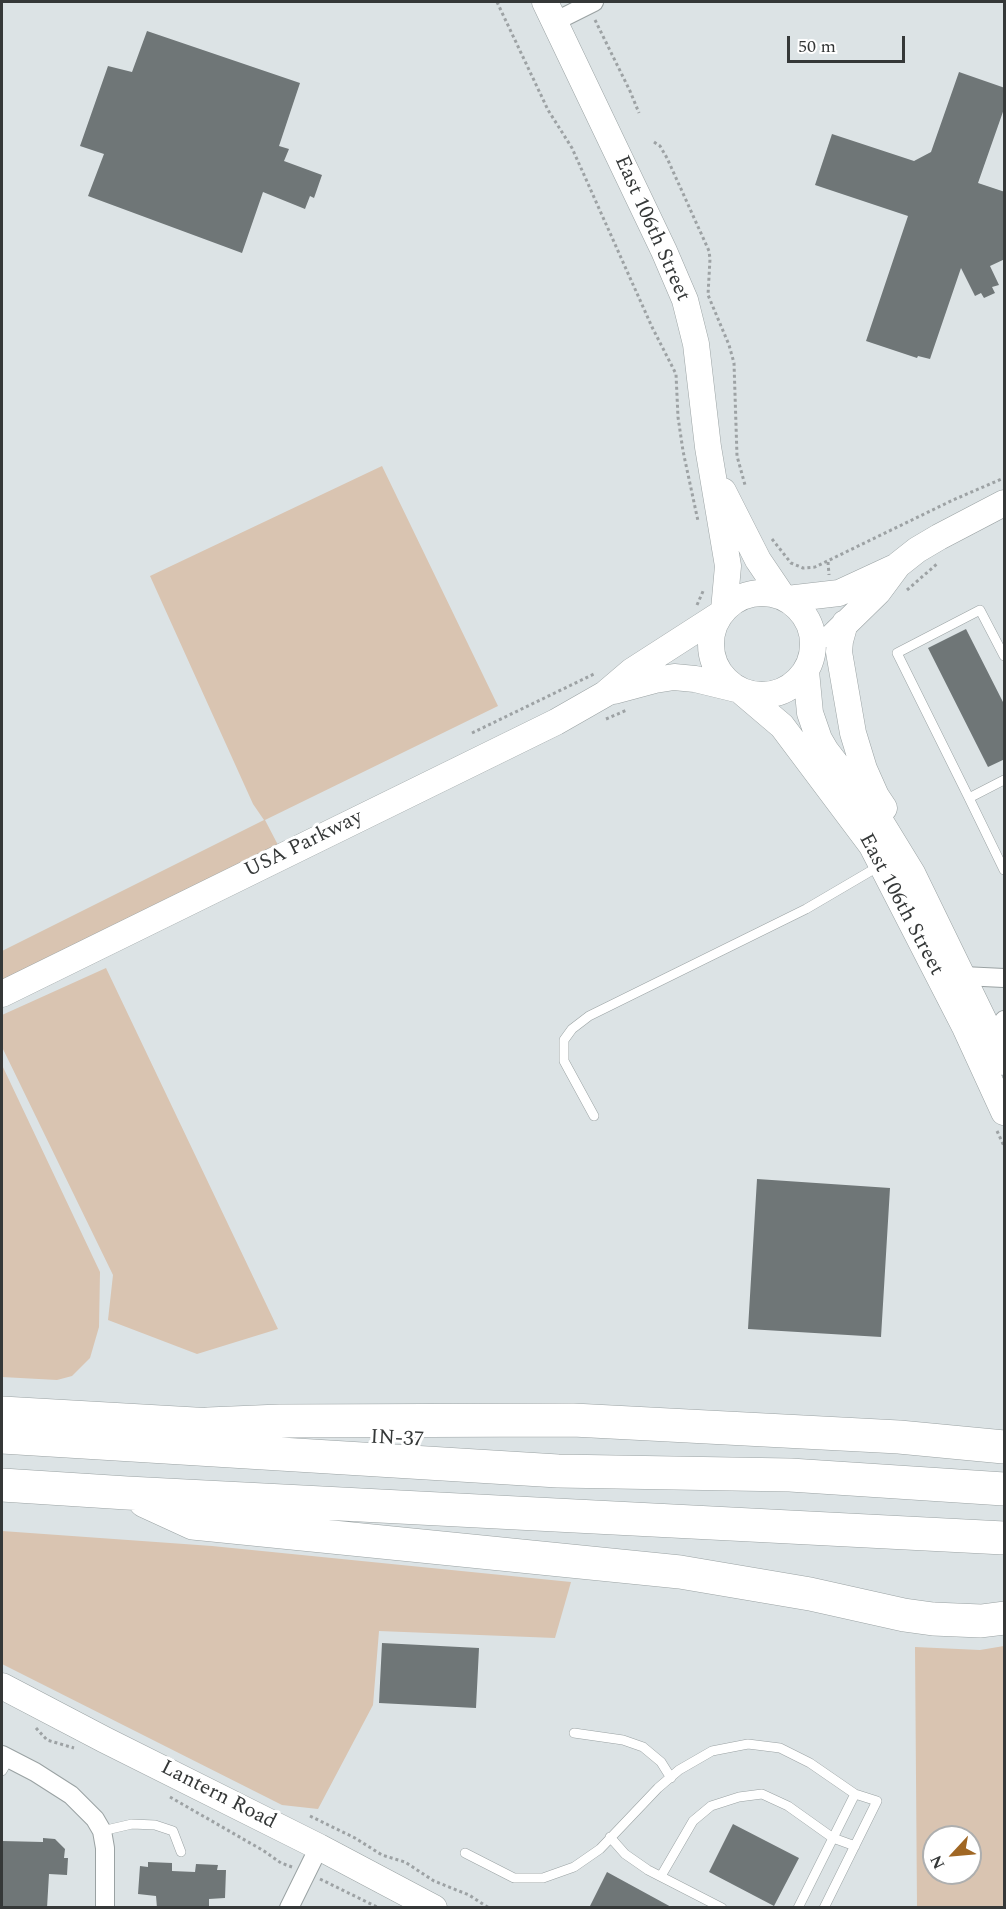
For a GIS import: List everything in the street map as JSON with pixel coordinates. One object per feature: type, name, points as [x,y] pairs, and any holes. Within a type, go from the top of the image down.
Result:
[{"type":"highway","name":"IN-37","points":[[2,1413],[208,1424],[318,1435],[561,1449],[719,1455],[790,1475]]},
{"type":"highway","points":[[208,1424],[280,1421],[573,1420],[899,1437],[1005,1447]]},
{"type":"highway","points":[[2,1437],[558,1471],[790,1475],[1005,1489]]},
{"type":"highway","points":[[899,1437],[1005,1438]]},
{"type":"highway","points":[[2,1485],[1005,1538]]},
{"type":"highway","points":[[127,1493],[193,1523],[680,1572],[810,1594],[904,1615],[933,1619],[981,1621],[1005,1618]]},
{"type":"main road","name":"East 106th Street","points":[[549,11],[659,240],[685,300],[696,344],[712,470],[728,566],[721,612]]},
{"type":"main road","name":"East 106th Street","points":[[712,470],[758,560],[785,598]]},
{"type":"main road","points":[[898,565],[878,592],[844,623],[794,684],[778,693],[760,695],[740,691],[719,672],[712,656],[711,639],[721,612],[738,598],[765,592],[785,598],[839,593],[898,565],[939,537],[1004,504]]},
{"type":"main road","points":[[785,598],[801,611],[810,626],[813,643],[808,666]]},
{"type":"main road","name":"USA Parkway","points":[[2,994],[546,727],[603,682],[632,671],[721,612]]},
{"type":"main road","points":[[844,623],[839,652],[858,753],[876,796],[908,844],[912,873]]},
{"type":"main road","name":"East 106th Street","points":[[808,666],[812,723],[826,751],[882,824],[912,873],[1001,1055]]},
{"type":"main road","name":"USA Parkway","points":[[603,682],[674,677],[695,679],[740,691]]},
{"type":"main road","name":"East 106th Street","points":[[740,691],[782,726],[872,846],[1005,1112]]},
{"type":"main road","name":"Lantern Road","points":[[2,1686],[434,1908]]},
{"type":"street","points":[[549,11],[591,3]]},
{"type":"street","points":[[963,976],[1005,978]]},
{"type":"street","points":[[1001,1055],[1005,1020]]},
{"type":"street","points":[[4,1762],[35,1772],[71,1794],[95,1819],[102,1831],[105,1848],[105,1908]]},
{"type":"street","points":[[289,1908],[319,1847]]},
{"type":"lane","points":[[1005,656],[980,610],[897,653],[1005,870]]},
{"type":"lane","points":[[969,798],[1005,780]]},
{"type":"lane","points":[[594,1116],[564,1062],[564,1040],[572,1029],[589,1016],[806,909],[883,864]]},
{"type":"lane","points":[[574,1733],[623,1740],[643,1747],[661,1762],[671,1778]]},
{"type":"lane","points":[[465,1853],[514,1878],[543,1878],[574,1867],[600,1849],[671,1778],[712,1751],[748,1744],[780,1748],[810,1763],[855,1794],[877,1801],[824,1908]]},
{"type":"lane","points":[[661,1876],[693,1821],[711,1806],[739,1797],[762,1794],[788,1806],[833,1838],[855,1846]]},
{"type":"lane","points":[[798,1908],[855,1794]]},
{"type":"lane","points":[[102,1831],[132,1824],[155,1825],[173,1831],[181,1852]]},
{"type":"lane","points":[[610,1838],[626,1854],[648,1870],[722,1908]]},
{"type":"path","points":[[497,2],[548,110],[572,148],[652,327],[676,374],[678,417],[683,452],[700,525]]},
{"type":"path","points":[[591,3],[639,113]]},
{"type":"path","points":[[654,142],[660,146],[667,158],[709,251],[708,295],[734,363],[736,456],[747,492]]},
{"type":"path","points":[[771,539],[785,557],[797,566],[815,567],[953,500],[1005,478]]},
{"type":"path","points":[[828,562],[830,581]]},
{"type":"path","points":[[906,590],[941,562]]},
{"type":"path","points":[[695,609],[705,586]]},
{"type":"path","points":[[472,733],[603,682]]},
{"type":"path","points":[[30,1723],[47,1740],[83,1751]]},
{"type":"path","points":[[168,1796],[281,1863],[379,1908]]},
{"type":"path","points":[[310,1816],[355,1838],[382,1855],[405,1862],[434,1881],[470,1895],[489,1908]]},
{"type":"shaded area","points":[[382,466],[498,706],[265,820],[278,845],[2,983],[2,951],[264,820],[253,804],[150,576]]},
{"type":"shaded area","points":[[106,968],[278,1329],[197,1354],[108,1320],[113,1275],[2,1047],[2,1015]]},
{"type":"shaded area","points":[[2,1065],[100,1272],[99,1327],[90,1358],[72,1376],[57,1380],[2,1377]]},
{"type":"shaded area","points":[[2,1531],[212,1546],[571,1582],[555,1638],[379,1631],[373,1705],[318,1809],[282,1805],[2,1664]]},
{"type":"shaded area","points":[[1004,1646],[1004,1907],[917,1907],[915,1647],[980,1650]]},
{"type":"building","points":[[147,31],[300,83],[279,146],[289,149],[284,161],[322,175],[314,198],[310,196],[305,209],[263,192],[242,253],[88,196],[104,154],[80,146],[108,66],[132,72]]},
{"type":"building","points":[[959,72],[1005,88],[1005,106],[978,183],[1005,192],[1005,259],[990,266],[999,285],[992,287],[995,293],[984,298],[981,293],[975,296],[961,268],[930,359],[918,356],[917,358],[866,341],[908,216],[815,185],[832,134],[914,161],[931,152]]},
{"type":"building","points":[[966,629],[1005,706],[1005,759],[988,767],[928,648]]},
{"type":"building","points":[[757,1179],[890,1188],[881,1337],[748,1329]]},
{"type":"building","points":[[382,1643],[479,1648],[476,1708],[379,1703]]},
{"type":"building","points":[[733,1824],[799,1858],[774,1906],[709,1872]]},
{"type":"building","points":[[43,1838],[55,1839],[65,1849],[64,1858],[68,1858],[67,1875],[49,1874],[47,1908],[2,1908],[2,1841],[43,1842]]},
{"type":"building","points":[[148,1862],[172,1863],[172,1871],[195,1872],[196,1864],[218,1865],[217,1870],[226,1870],[225,1898],[209,1899],[209,1908],[157,1908],[156,1896],[138,1894],[140,1866],[148,1867]]},
{"type":"building","points":[[607,1872],[673,1908],[589,1908]]}]
